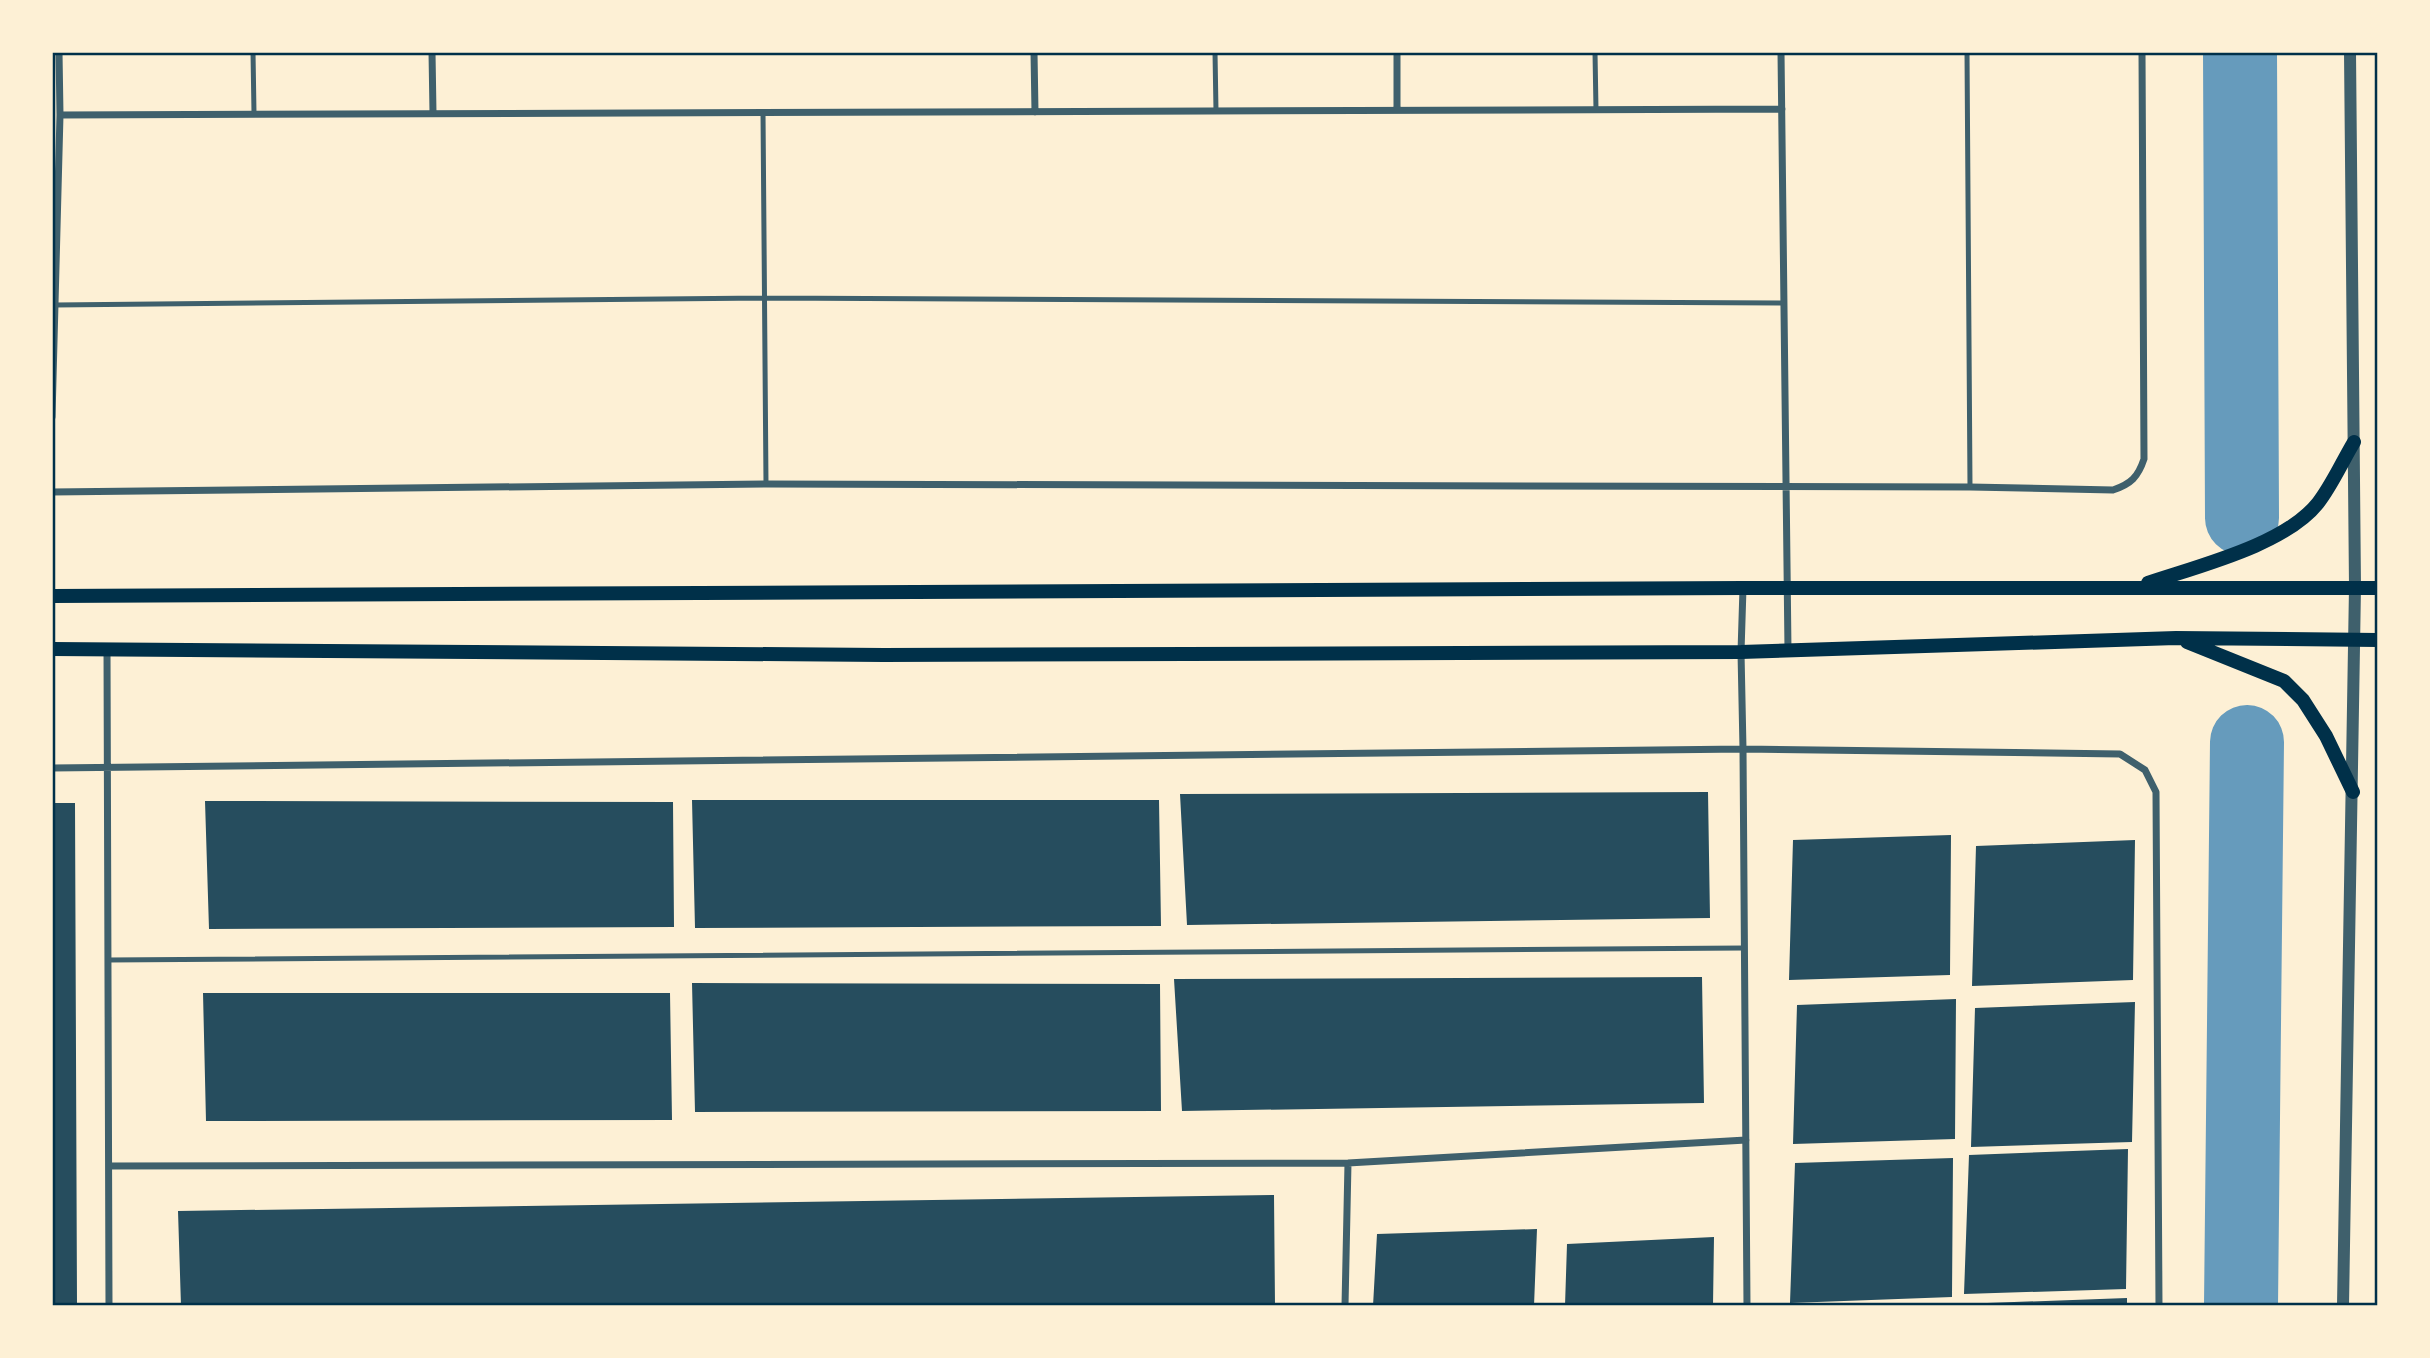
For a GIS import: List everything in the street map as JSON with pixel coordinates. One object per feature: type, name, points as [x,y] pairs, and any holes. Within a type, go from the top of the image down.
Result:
[{"type":"main road","points":[[2137,586],[2272,538],[2297,523],[2318,503],[2354,442]]},
{"type":"main road","points":[[52,596],[1787,587],[2378,588]]},
{"type":"main road","points":[[2176,638],[2284,681],[2303,700],[2326,736],[2353,792]]},
{"type":"main road","points":[[52,649],[884,655],[1741,652],[2176,638],[2378,640]]},
{"type":"street","points":[[52,418],[60,115],[59,52]]},
{"type":"street","points":[[432,52],[433,113]]},
{"type":"street","points":[[1034,52],[1035,112]]},
{"type":"street","points":[[1397,52],[1397,110]]},
{"type":"street","points":[[1781,52],[1788,651]]},
{"type":"street","points":[[52,492],[766,484],[1970,487],[2113,490],[2128,485],[2140,474],[2144,459],[2142,52]]},
{"type":"street","points":[[2343,1306],[2355,587],[2350,52]]},
{"type":"street","points":[[60,115],[1782,109]]},
{"type":"street","points":[[1743,588],[1741,652],[1744,749],[1747,1306]]},
{"type":"street","points":[[107,648],[109,1306]]},
{"type":"street","points":[[52,768],[1744,749],[2120,754],[2145,770],[2156,792],[2159,1306]]},
{"type":"street","points":[[108,1166],[1348,1163],[1746,1140]]},
{"type":"street","points":[[1345,1306],[1348,1163]]},
{"type":"lane","points":[[253,52],[254,113]]},
{"type":"lane","points":[[1215,52],[1216,111]]},
{"type":"lane","points":[[1595,52],[1595,110]]},
{"type":"lane","points":[[1967,52],[1970,487]]},
{"type":"lane","points":[[763,112],[766,484]]},
{"type":"lane","points":[[55,304],[765,298],[1784,303]]},
{"type":"lane","points":[[108,960],[1744,948]]},
{"type":"building","points":[[1708,792],[1710,918],[1187,925],[1180,794]]},
{"type":"building","points":[[692,800],[1159,800],[1161,926],[695,928]]},
{"type":"building","points":[[205,801],[673,802],[674,927],[209,929]]},
{"type":"building","points":[[52,803],[75,803],[77,1306],[52,1306]]},
{"type":"building","points":[[1951,835],[1950,975],[1789,980],[1793,840]]},
{"type":"building","points":[[2135,840],[2133,980],[1972,986],[1976,846]]},
{"type":"building","points":[[1702,977],[1704,1103],[1182,1111],[1174,979]]},
{"type":"building","points":[[692,983],[1160,984],[1161,1111],[695,1112]]},
{"type":"building","points":[[203,993],[670,993],[672,1120],[206,1121]]},
{"type":"building","points":[[1956,999],[1955,1139],[1793,1144],[1797,1005]]},
{"type":"building","points":[[2135,1002],[2132,1142],[1971,1147],[1975,1008]]},
{"type":"building","points":[[2128,1149],[2126,1289],[1964,1294],[1969,1155]]},
{"type":"building","points":[[1953,1158],[1952,1297],[1790,1303],[1795,1163]]},
{"type":"building","points":[[1274,1195],[1275,1306],[181,1306],[178,1211]]},
{"type":"building","points":[[1537,1229],[1534,1306],[1373,1306],[1377,1234]]},
{"type":"building","points":[[1714,1237],[1713,1306],[1565,1306],[1567,1244]]},
{"type":"building","points":[[2127,1298],[2127,1306],[1987,1306],[1987,1303]]},
{"type":"waterway","points":[[2240,52],[2242,518]]},
{"type":"waterway","points":[[2241,1306],[2247,742]]}]
